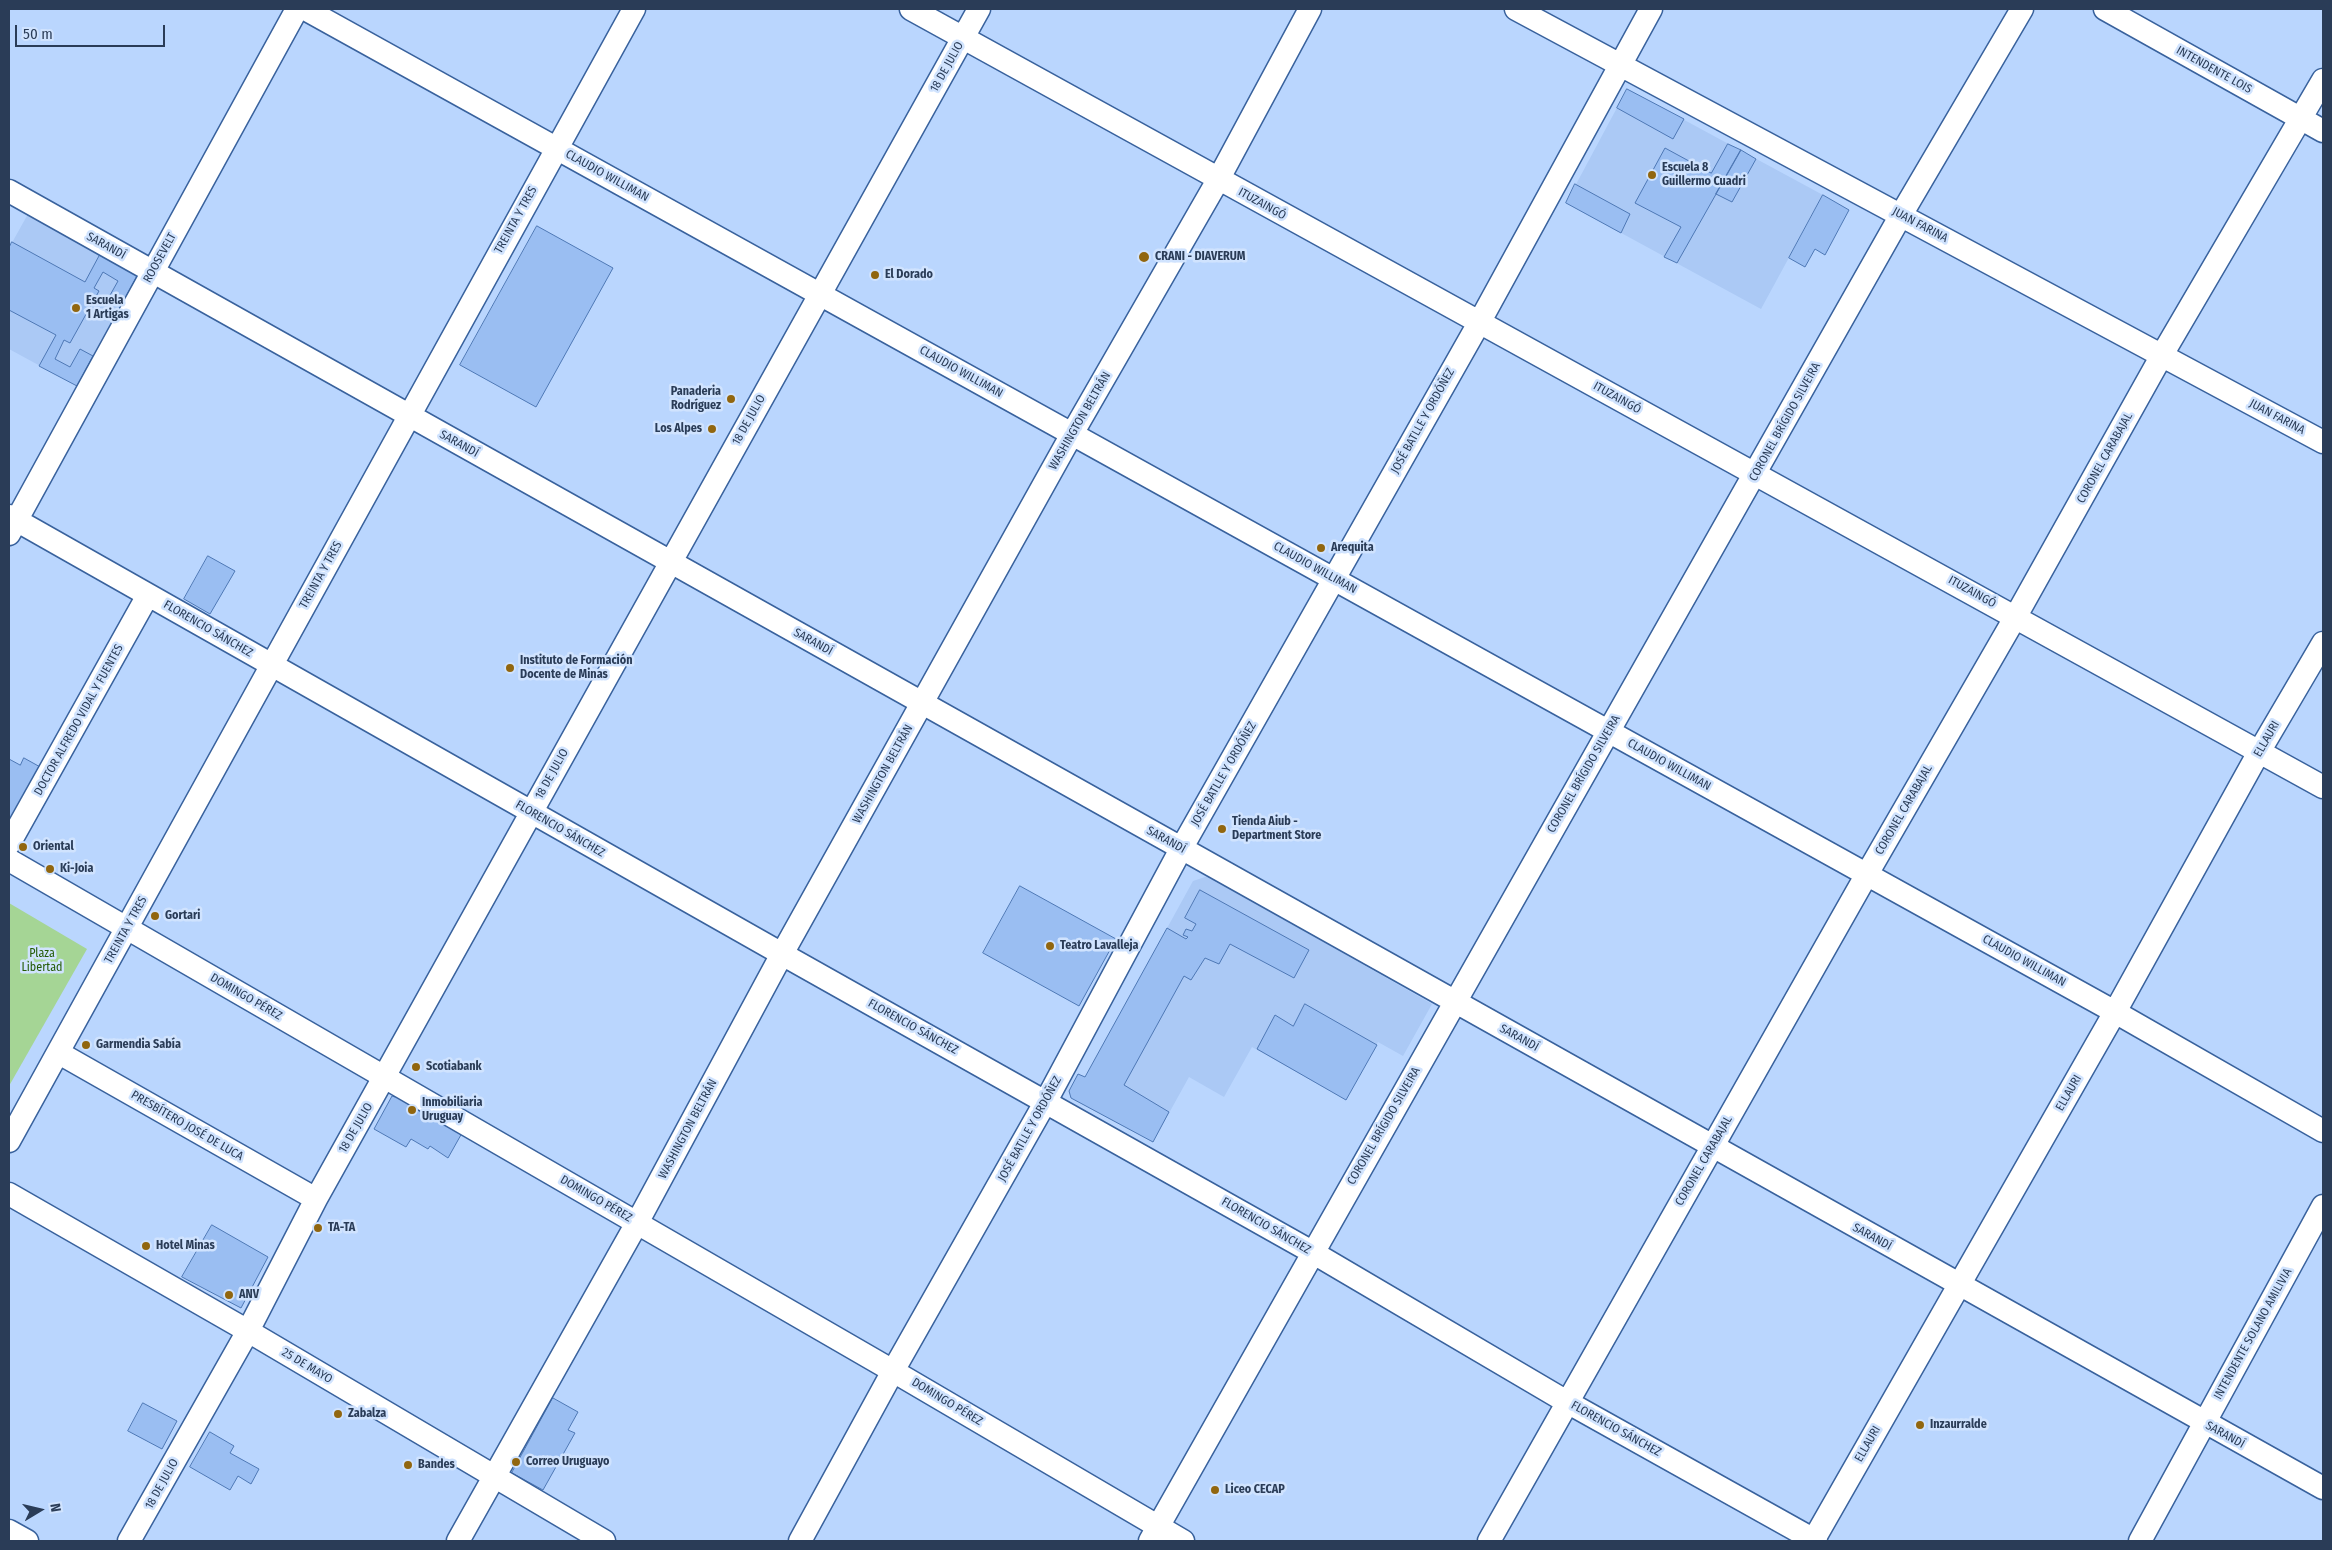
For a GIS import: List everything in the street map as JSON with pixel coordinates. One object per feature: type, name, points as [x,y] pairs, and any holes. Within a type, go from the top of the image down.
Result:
[{"type":"street","name":"ROOSEVELT","points":[[11,523],[153,272],[298,9]]},
{"type":"street","name":"CLAUDIO WILLIMAN","points":[[305,9],[2115,1012],[2323,1132]]},
{"type":"street","name":"TREINTA Y TRES","points":[[9,1142],[634,9]]},
{"type":"street","name":"ITUZAINGÓ","points":[[911,9],[1218,180],[2016,616],[2323,787]]},
{"type":"street","name":"18 DE JULIO","points":[[129,1541],[248,1331],[316,1199],[819,294],[980,9]]},
{"type":"street","name":"WASHINGTON BELTRÁN","points":[[458,1541],[637,1223],[782,954],[1072,434],[1218,180],[1310,9]]},
{"type":"street","name":"JUAN FARINA","points":[[1516,9],[2323,442]]},
{"type":"street","name":"JOSÉ BATLLE Y ORDÓÑEZ","points":[[800,1541],[893,1371],[1046,1101],[1181,849],[1478,323],[1650,9]]},
{"type":"street","name":"CORONEL BRÍGIDO SILVEIRA","points":[[1154,1534],[1608,731],[1756,475],[1901,215],[2022,9]]},
{"type":"street","name":"INTENDENTE LOIS","points":[[2105,9],[2323,131]]},
{"type":"street","name":"CORONEL CARABAJAL","points":[[1489,1541],[1867,874],[2016,616],[2162,355],[2302,119],[2323,80]]},
{"type":"street","name":"SARANDÍ","points":[[9,191],[2323,1488]]},
{"type":"street","name":"FLORENCIO SÁNCHEZ","points":[[11,523],[148,595],[782,954],[1046,1101],[1312,1252],[1567,1402],[1814,1541]]},
{"type":"street","name":"DOCTOR ALFREDO VIDAL Y FUENTES","points":[[9,844],[148,595]]},
{"type":"street","name":"ELLAURI","points":[[1814,1541],[2115,1012],[2259,752],[2323,643]]},
{"type":"street","name":"DOMINGO PÉREZ","points":[[9,860],[386,1076],[893,1371],[1154,1534],[1183,1541]]},
{"type":"street","name":"PRESBÍTERO JOSÉ DE LUCA","points":[[58,1053],[316,1199]]},
{"type":"street","name":"25 DE MAYO","points":[[9,1194],[248,1331],[494,1478],[604,1541]]},
{"type":"street","name":"INTENDENTE SOLANO AMILIVIA","points":[[2140,1541],[2323,1206]]},
{"type":"street","points":[[9,1531],[27,1541]]},
{"type":"shaded area","points":[[1627,89],[1823,195],[1761,309],[1566,203]]},
{"type":"shaded area","points":[[28,214],[138,274],[77,386],[9,349],[9,248]]},
{"type":"shaded area","points":[[1208,876],[1432,1004],[1403,1056],[1378,1042],[1346,1100],[1252,1047],[1224,1097],[1189,1077],[1153,1142],[1071,1098],[1069,1091],[1078,1074],[1085,1077],[1193,881]]},
{"type":"green space","name":"Plaza Libertad","points":[[9,903],[87,949],[9,1086]]},
{"type":"building","points":[[1627,89],[1684,119],[1673,139],[1617,108]]},
{"type":"building","points":[[1728,144],[1741,150],[1677,263],[1664,257],[1681,227],[1635,203],[1665,148],[1711,173]]},
{"type":"building","points":[[1741,150],[1756,159],[1732,202],[1716,194]]},
{"type":"building","points":[[1575,184],[1630,214],[1621,233],[1566,203]]},
{"type":"building","points":[[1823,195],[1849,210],[1825,255],[1815,249],[1805,267],[1789,258]]},
{"type":"building","points":[[537,226],[613,268],[536,407],[460,365]]},
{"type":"building","points":[[12,242],[85,282],[100,254],[138,274],[122,304],[109,297],[118,281],[103,272],[94,288],[99,291],[70,343],[64,340],[55,359],[70,367],[80,349],[93,356],[77,386],[39,366],[56,335],[9,310],[9,248]]},
{"type":"building","points":[[208,556],[235,571],[210,614],[184,599]]},
{"type":"building","points":[[24,758],[42,768],[9,830],[9,759],[20,765]]},
{"type":"building","name":"Teatro Lavalleja","points":[[1020,886],[1116,939],[1079,1006],[983,953]]},
{"type":"building","points":[[1200,890],[1309,950],[1294,978],[1230,944],[1219,964],[1205,958],[1191,980],[1184,976],[1124,1085],[1169,1112],[1153,1142],[1071,1098],[1069,1091],[1078,1074],[1085,1077],[1167,928],[1186,939],[1188,937],[1183,935],[1186,929],[1192,931],[1196,924],[1185,918]]},
{"type":"building","points":[[1305,1004],[1377,1045],[1346,1100],[1257,1049],[1275,1015],[1293,1026]]},
{"type":"building","points":[[396,1095],[462,1133],[448,1158],[430,1146],[428,1149],[411,1139],[406,1147],[374,1129],[392,1096],[395,1097]]},
{"type":"building","points":[[212,1225],[268,1257],[241,1308],[182,1277]]},
{"type":"building","points":[[553,1398],[578,1412],[568,1430],[575,1433],[543,1490],[512,1473]]},
{"type":"building","points":[[143,1403],[177,1421],[162,1449],[128,1431]]},
{"type":"building","points":[[210,1432],[234,1446],[230,1453],[259,1469],[251,1484],[238,1476],[230,1490],[190,1467]]},
{"type":"place","name":"Escuela 8 Guillermo Cuadri","points":[[1652,175]]},
{"type":"place","name":"CRANI - DIAVERUM","points":[[1144,257]]},
{"type":"place","name":"El Dorado","points":[[875,275]]},
{"type":"place","name":"Escuela 1 Artigas","points":[[76,308]]},
{"type":"place","name":"Panaderia Rodríguez","points":[[731,399]]},
{"type":"place","name":"Los Alpes","points":[[712,429]]},
{"type":"place","name":"Arequita","points":[[1321,548]]},
{"type":"place","name":"Instituto de Formación Docente de Minas","points":[[510,668]]},
{"type":"place","name":"Tienda Aiub - Department Store","points":[[1222,829]]},
{"type":"place","name":"Oriental","points":[[23,847]]},
{"type":"place","name":"Ki-Joia","points":[[50,869]]},
{"type":"place","name":"Gortari","points":[[155,916]]},
{"type":"place","name":"Teatro Lavalleja","points":[[1050,946]]},
{"type":"place","name":"Garmendia Sabía","points":[[86,1045]]},
{"type":"place","name":"Scotiabank","points":[[416,1067]]},
{"type":"place","name":"Inmobiliaria Uruguay","points":[[412,1110]]},
{"type":"place","name":"TA-TA","points":[[318,1228]]},
{"type":"place","name":"Hotel Minas","points":[[146,1246]]},
{"type":"place","name":"ANV","points":[[229,1295]]},
{"type":"place","name":"Zabalza","points":[[338,1414]]},
{"type":"place","name":"Inzaurralde","points":[[1920,1425]]},
{"type":"place","name":"Correo Uruguayo","points":[[516,1462]]},
{"type":"place","name":"Bandes","points":[[408,1465]]},
{"type":"place","name":"Liceo CECAP","points":[[1215,1490]]}]
